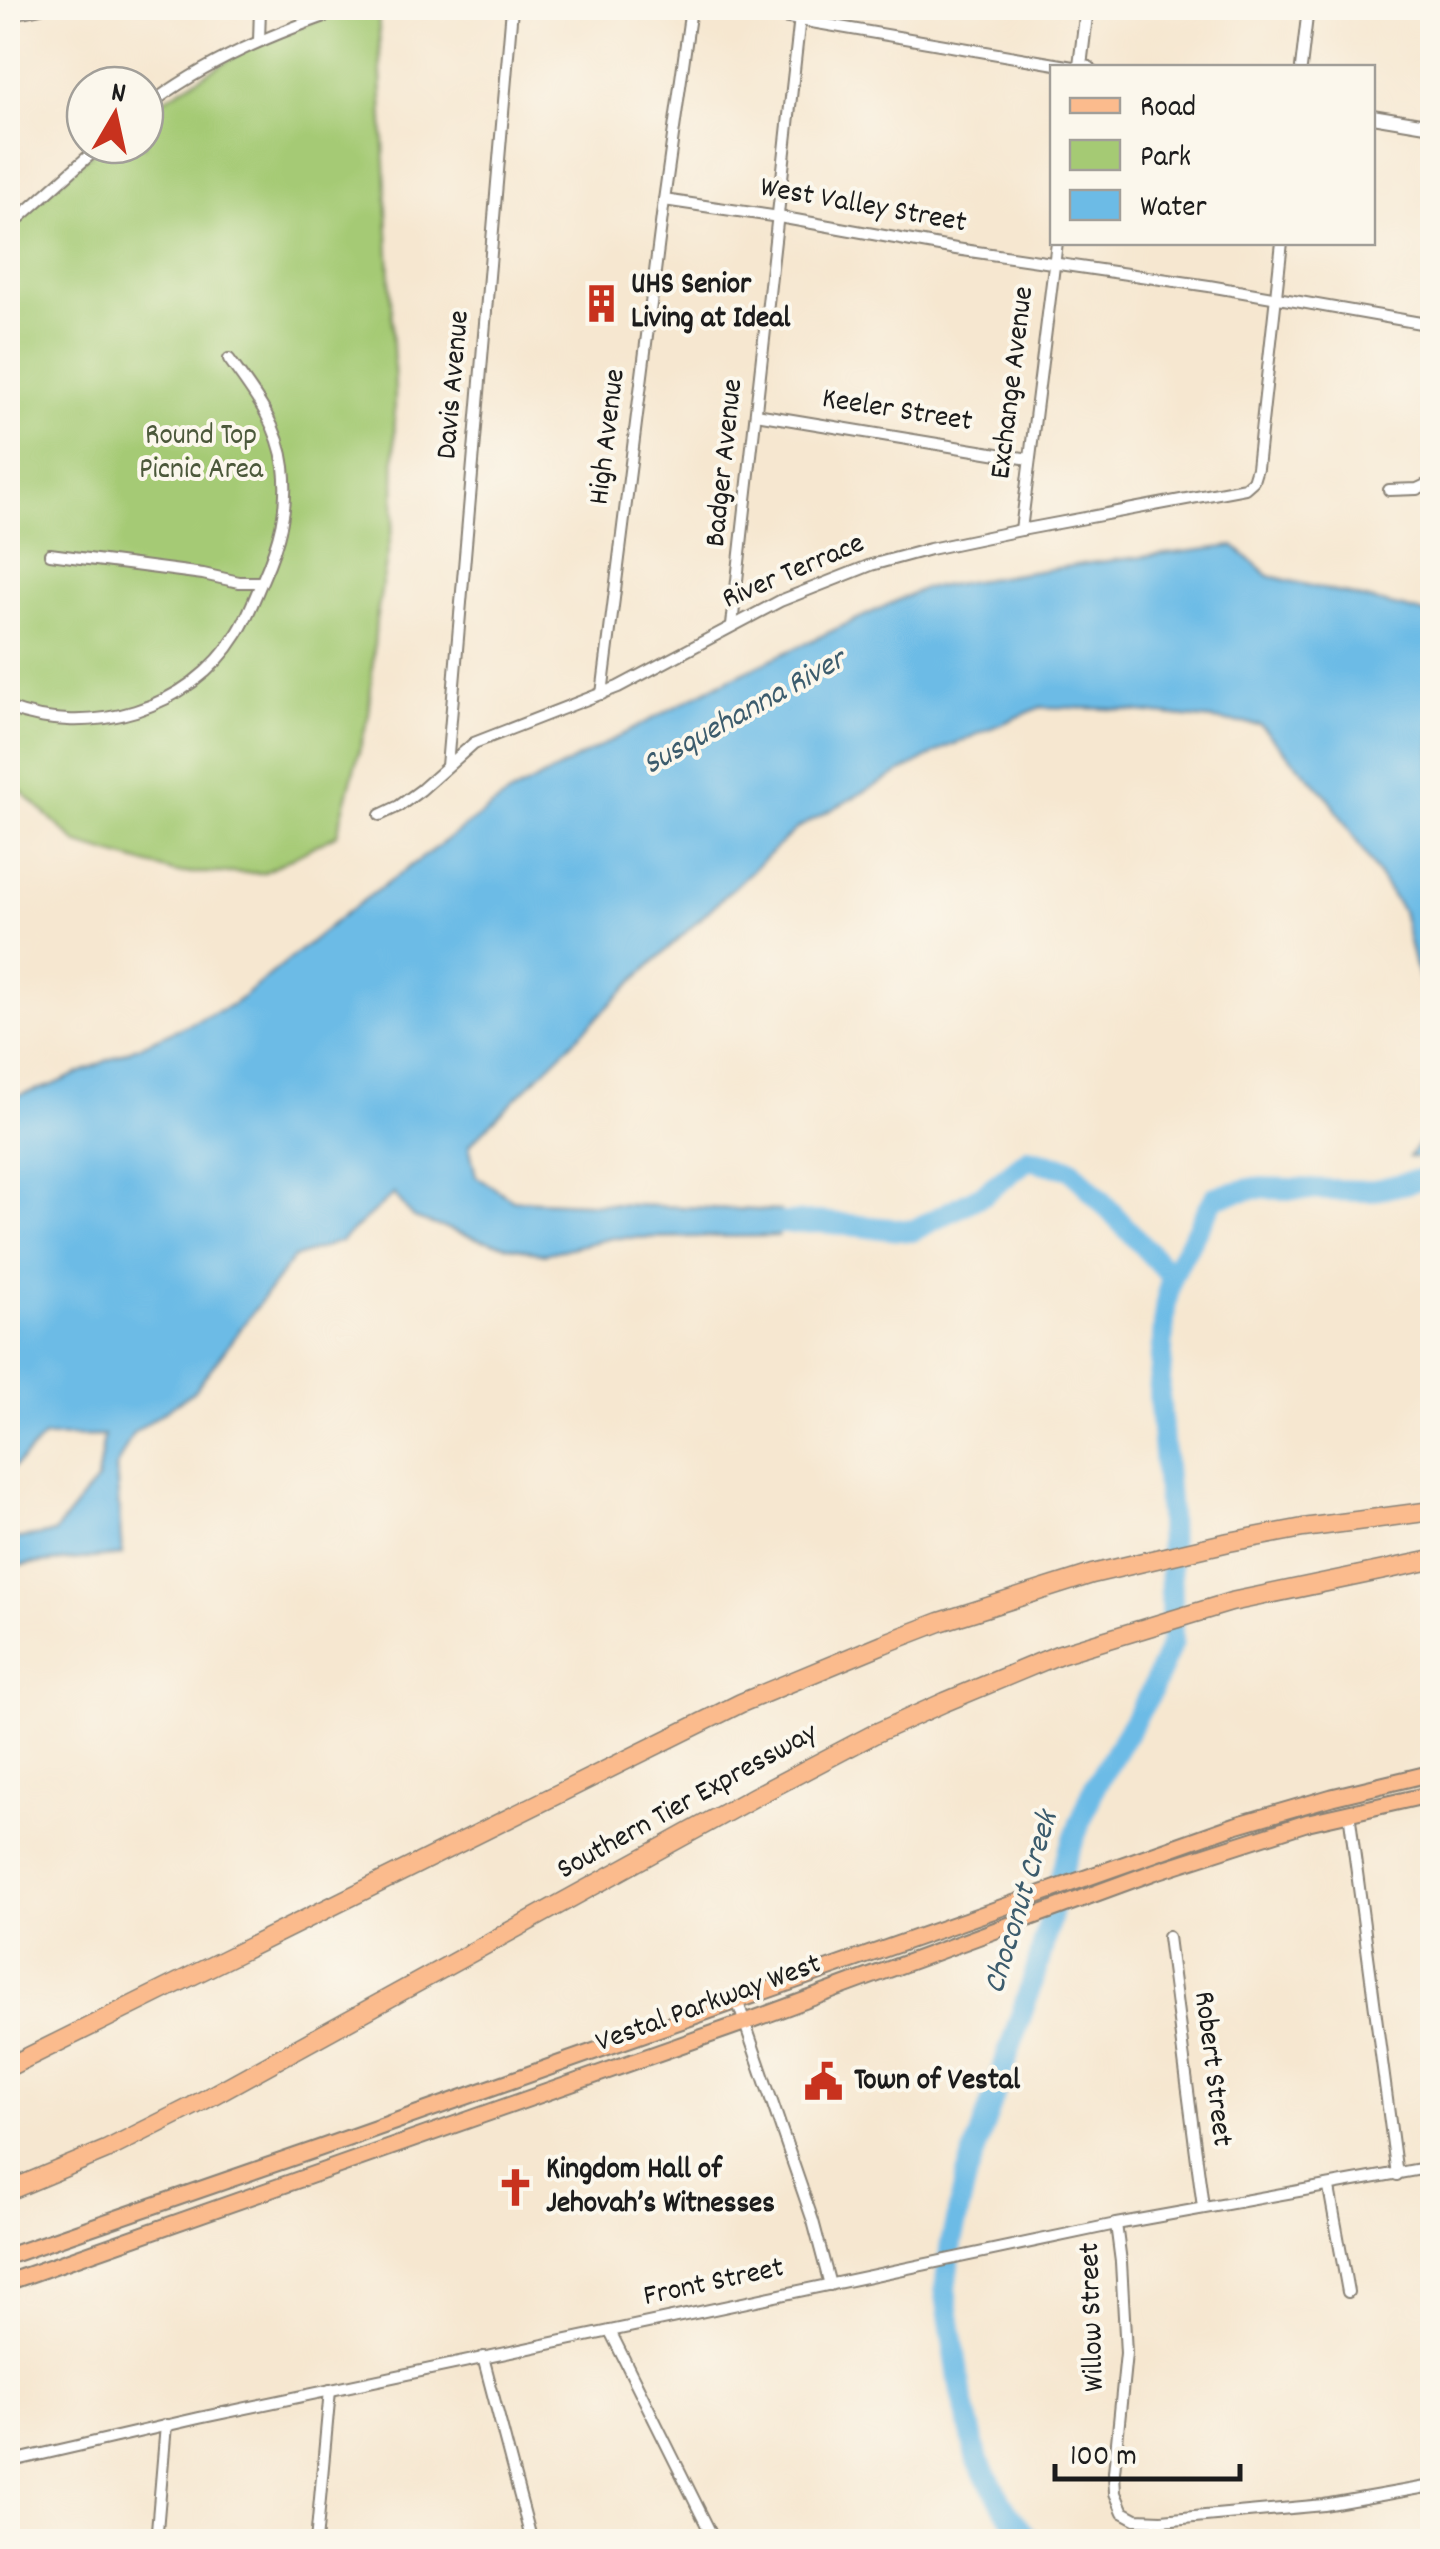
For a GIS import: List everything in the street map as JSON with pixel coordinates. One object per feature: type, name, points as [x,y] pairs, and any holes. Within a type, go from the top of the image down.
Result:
[{"type":"highway","name":"Southern Tier Expressway","points":[[8,2067],[741,1702],[940,1622],[1092,1574],[1228,1542],[1432,1511]]},
{"type":"highway","name":"Southern Tier Expressway","points":[[8,2191],[106,2150],[193,2106],[737,1806],[944,1702],[1060,1654],[1232,1602],[1432,1560]]},
{"type":"main road","name":"Vestal Parkway West","points":[[8,2256],[1236,1825],[1432,1772]]},
{"type":"main road","name":"Vestal Parkway West","points":[[8,2282],[746,2022],[1154,1872],[1310,1822],[1432,1794]]},
{"type":"street","points":[[8,15],[41,8]]},
{"type":"street","points":[[258,40],[260,8]]},
{"type":"street","points":[[165,94],[193,74],[258,40],[348,8]]},
{"type":"street","name":"Davis Avenue","points":[[446,766],[512,8]]},
{"type":"street","name":"High Avenue","points":[[602,694],[691,8]]},
{"type":"street","points":[[729,8],[800,14],[1071,65]]},
{"type":"street","points":[[1082,65],[1087,8]]},
{"type":"street","points":[[1302,65],[1308,8]]},
{"type":"street","name":"Badger Avenue","points":[[732,625],[800,14]]},
{"type":"street","points":[[1375,116],[1432,126]]},
{"type":"street","points":[[8,228],[79,165]]},
{"type":"street","name":"West Valley Street","points":[[664,200],[1432,325]]},
{"type":"street","name":"Exchange Avenue","points":[[1021,530],[1057,245]]},
{"type":"street","points":[[1275,298],[1282,245]]},
{"type":"street","name":"River Terrace","points":[[380,814],[399,806],[474,743],[618,687],[780,601],[871,565],[1021,530],[1240,490],[1253,481],[1258,468],[1275,298]]},
{"type":"street","points":[[8,708],[40,718],[90,722],[125,716],[190,684],[225,651],[244,622],[282,524],[286,496],[284,464],[275,432],[262,404],[229,359]]},
{"type":"street","name":"Keeler Street","points":[[756,414],[1029,459]]},
{"type":"street","points":[[1389,490],[1417,490],[1432,482]]},
{"type":"street","points":[[50,554],[262,582]]},
{"type":"street","points":[[1349,1812],[1398,2175]]},
{"type":"street","name":"Robert Street","points":[[1168,1937],[1204,2207]]},
{"type":"street","points":[[737,2000],[813,2222],[830,2285]]},
{"type":"street","points":[[1429,2168],[1432,2208]]},
{"type":"street","name":"Front Street","points":[[8,2462],[482,2357],[1116,2224],[1429,2168]]},
{"type":"street","points":[[1328,2188],[1348,2292]]},
{"type":"street","name":"Willow Street","points":[[1116,2224],[1122,2262],[1126,2352],[1114,2472],[1115,2493],[1123,2512],[1136,2518],[1162,2520],[1324,2505],[1432,2486]]},
{"type":"street","points":[[610,2331],[715,2542]]},
{"type":"street","points":[[482,2357],[532,2542]]},
{"type":"street","points":[[316,2542],[330,2390]]},
{"type":"street","points":[[156,2542],[166,2425]]},
{"type":"green space","name":"Round Top Picnic Area","points":[[350,8],[378,8],[395,390],[394,518],[376,620],[369,714],[337,834],[263,873],[177,873],[78,844],[19,789],[8,770],[8,225],[78,165],[165,165],[165,99],[259,41]]},
{"type":"water","name":"Susquehanna River","points":[[1234,546],[1269,576],[1432,615],[1432,1009],[1415,967],[1402,911],[1328,797],[1260,725],[1110,709],[1041,707],[945,748],[796,829],[642,973],[469,1145],[476,1176],[513,1200],[780,1211],[778,1236],[612,1238],[544,1254],[413,1218],[394,1194],[341,1241],[293,1258],[194,1391],[133,1433],[116,1467],[122,1555],[8,1566],[8,1540],[54,1533],[97,1480],[104,1436],[44,1437],[8,1473],[8,1098],[50,1086],[234,1004],[346,913],[507,796],[716,685],[922,589]]},
{"type":"water","points":[[1432,1126],[1432,1158],[1409,1157]]},
{"type":"waterway","name":"Choconut Creek","points":[[748,1224],[819,1222],[912,1231],[984,1194],[1028,1159],[1071,1169],[1171,1276],[1159,1394],[1169,1514],[1172,1642],[1151,1692],[1094,1788],[1065,1861],[1037,1968],[967,2175],[945,2289],[961,2392],[978,2461],[1006,2510],[1031,2542]]},
{"type":"waterway","name":"Choconut Creek","points":[[1171,1276],[1215,1197],[1254,1188],[1371,1191],[1432,1177]]},
{"type":"place","name":"UHS Senior Living at Ideal","points":[[601,303]]},
{"type":"place","name":"Town of Vestal","points":[[824,2082]]},
{"type":"place","name":"Kingdom Hall of Jehovah’s Witnesses","points":[[516,2188]]}]
